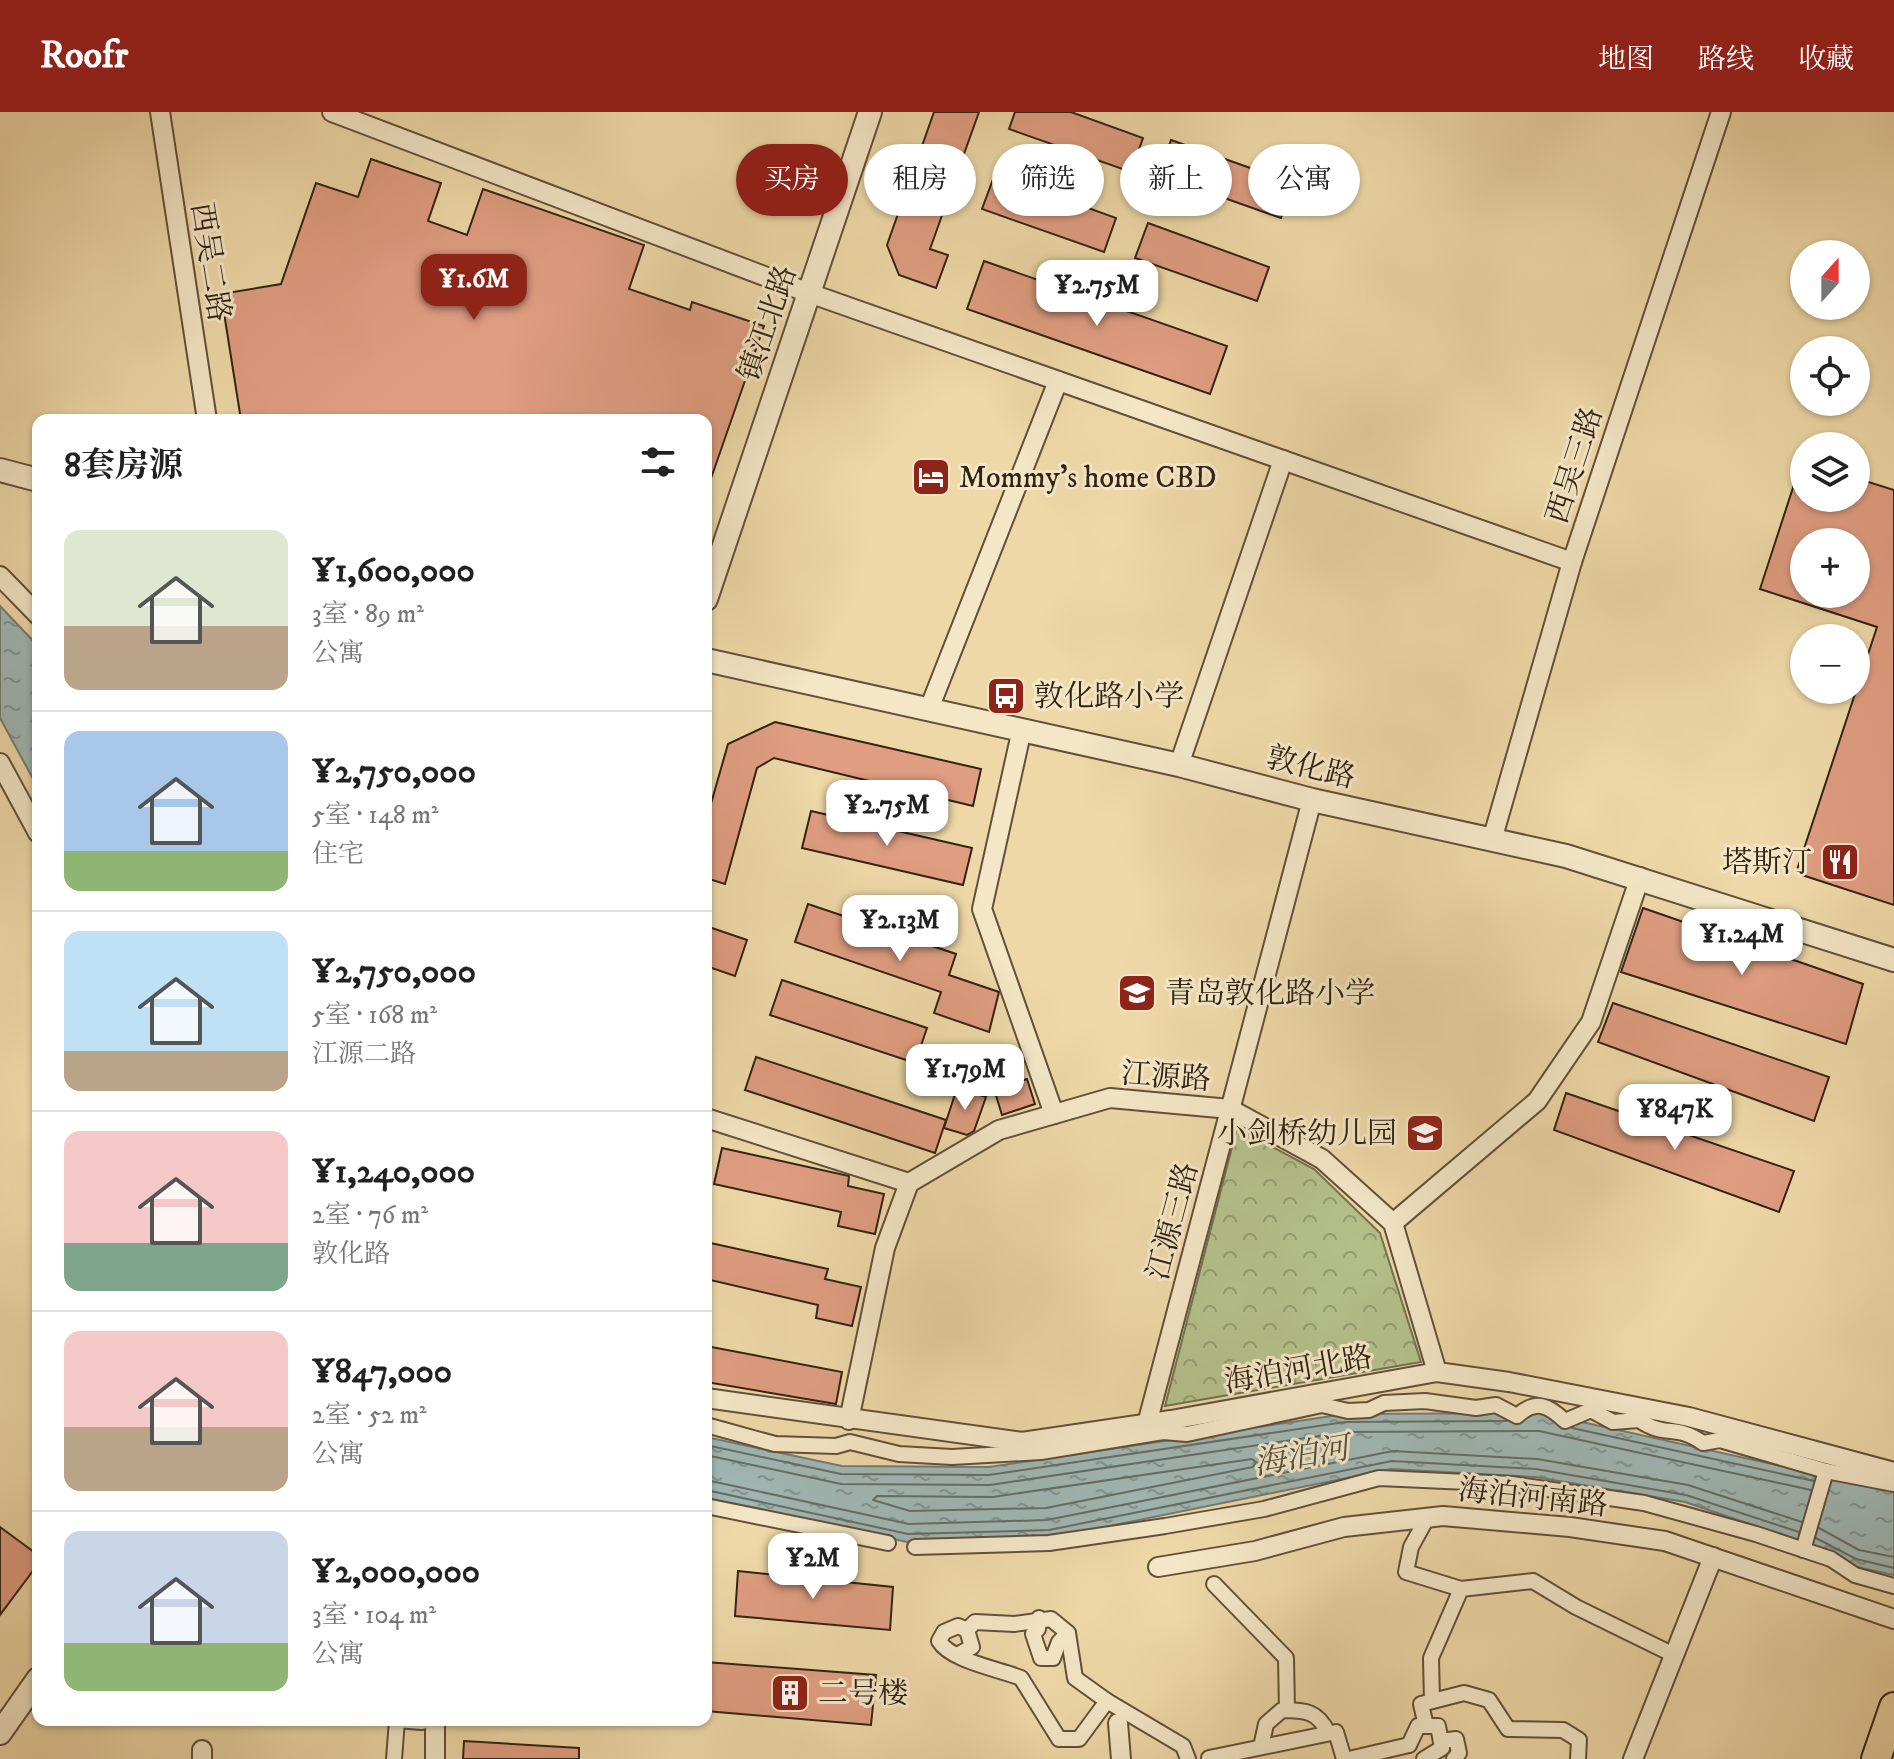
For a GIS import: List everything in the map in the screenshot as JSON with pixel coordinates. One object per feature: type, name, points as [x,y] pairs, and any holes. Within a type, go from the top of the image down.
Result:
[{"type":"main road","points":[[1876,1759],[1894,1707]]},
{"type":"street","name":"西吴二路","points":[[160,112],[206,414]]},
{"type":"street","points":[[332,112],[809,293],[1572,562]]},
{"type":"street","name":"镇江北路","points":[[712,581],[870,112]]},
{"type":"street","name":"西吴三路","points":[[1492,840],[1572,562],[1721,112]]},
{"type":"street","points":[[929,709],[1058,381]]},
{"type":"street","points":[[1179,765],[1283,460]]},
{"type":"street","points":[[0,470],[32,478]]},
{"type":"street","points":[[0,576],[32,609]]},
{"type":"street","name":"敦化路","points":[[712,661],[1022,729],[1312,800],[1566,856],[1894,960]]},
{"type":"street","points":[[1022,729],[982,909],[1054,1114]]},
{"type":"street","points":[[0,763],[32,822]]},
{"type":"street","name":"江源三路","points":[[1147,1424],[1312,800]]},
{"type":"street","points":[[1437,1372],[1393,1223],[1537,1101],[1591,1022],[1640,877]]},
{"type":"street","name":"江源路","points":[[909,1183],[999,1130],[1110,1098],[1230,1109],[1322,1159],[1393,1223]]},
{"type":"street","points":[[712,1120],[909,1183],[885,1248],[849,1420]]},
{"type":"street","name":"海泊河北路","points":[[712,1399],[1022,1442],[1147,1424],[1437,1372],[1509,1382],[1689,1417],[1894,1472]]},
{"type":"street","points":[[712,1427],[775,1444],[836,1446],[850,1442],[899,1454],[952,1457],[1041,1452],[1163,1432],[1187,1434],[1322,1405],[1348,1411],[1369,1410],[1384,1403],[1425,1401],[1476,1408],[1496,1405],[1517,1416],[1527,1407],[1537,1405],[1548,1406],[1565,1421],[1591,1410],[1606,1420],[1639,1420],[1654,1432],[1687,1432],[1703,1443],[1720,1440],[1826,1471],[1894,1484]]},
{"type":"street","points":[[1803,1550],[1826,1471]]},
{"type":"street","points":[[915,1547],[1049,1543],[1150,1529],[1264,1509],[1379,1478],[1512,1484],[1644,1503],[1831,1559],[1855,1575],[1894,1586]]},
{"type":"street","points":[[712,1507],[888,1543]]},
{"type":"street","points":[[1427,1518],[1411,1547],[1406,1572],[1461,1589],[1533,1581],[1576,1607],[1674,1655]]},
{"type":"street","name":"海泊河南路","points":[[1158,1567],[1255,1551],[1344,1527],[1427,1518],[1570,1527],[1665,1541],[1894,1619]]},
{"type":"street","points":[[1633,1759],[1713,1557]]},
{"type":"street","points":[[1214,1584],[1286,1658],[1287,1710]]},
{"type":"street","points":[[1432,1701],[1431,1658],[1461,1589]]},
{"type":"street","points":[[967,1630],[975,1622],[1014,1624],[1039,1618],[1051,1619],[1068,1633],[1075,1678],[1107,1701],[1183,1746],[1190,1759],[1197,1753],[1209,1759],[1336,1732],[1347,1759],[1409,1745]]},
{"type":"street","points":[[1039,1618],[1038,1629],[1033,1634],[1041,1658],[1053,1658],[1059,1642],[1068,1633]]},
{"type":"street","points":[[959,1654],[972,1647],[967,1630],[958,1626],[944,1632],[939,1641],[944,1649],[972,1663],[1021,1678],[1059,1739],[1079,1739],[1107,1701]]},
{"type":"street","points":[[0,1733],[32,1688]]},
{"type":"street","points":[[1426,1726],[1421,1704],[1464,1693],[1489,1700],[1508,1729],[1563,1730],[1579,1740],[1578,1759]]},
{"type":"street","points":[[1261,1747],[1266,1724],[1287,1710],[1309,1711],[1322,1721],[1328,1733]]},
{"type":"street","points":[[1118,1723],[1121,1759]]},
{"type":"street","points":[[394,1759],[396,1726]]},
{"type":"street","points":[[430,1726],[435,1759]]},
{"type":"street","points":[[1418,1726],[1438,1726],[1442,1748],[1424,1759],[1409,1745],[1418,1726]]},
{"type":"street","points":[[1441,1741],[1456,1739],[1461,1757]]},
{"type":"green space","points":[[1237,1128],[1314,1169],[1380,1233],[1421,1362],[1165,1406]]},
{"type":"water","points":[[0,606],[32,640],[32,777],[0,718]]},
{"type":"water","name":"海泊河","points":[[1541,1413],[1894,1491],[1894,1575],[1852,1566],[1817,1547],[1685,1502],[1535,1477],[1391,1469],[1050,1538],[907,1542],[712,1499],[712,1438],[842,1466],[989,1467],[1345,1414]]},
{"type":"building","points":[[934,112],[979,112],[968,144],[923,144]]},
{"type":"building","points":[[1015,112],[1071,112],[1143,138],[1141,144],[1120,144],[1120,168],[1104,162],[1104,144],[1052,144],[1009,129]]},
{"type":"building","points":[[371,159],[441,183],[428,221],[467,235],[483,189],[644,245],[629,289],[690,310],[692,302],[764,326],[712,476],[712,414],[240,414],[221,294],[281,284],[316,183],[358,197]]},
{"type":"building","points":[[1232,162],[1248,167],[1248,206],[1232,201]]},
{"type":"building","points":[[992,182],[992,213],[982,209]]},
{"type":"building","points":[[1104,214],[1116,218],[1104,252],[1002,216]]},
{"type":"building","points":[[897,216],[942,216],[930,249],[948,255],[936,288],[899,275],[887,245]]},
{"type":"building","points":[[1148,223],[1269,267],[1257,301],[1135,258]]},
{"type":"building","points":[[984,261],[1227,346],[1210,394],[967,309]]},
{"type":"building","points":[[1870,482],[1894,490],[1894,905],[1796,873],[1852,704],[1870,704],[1870,648],[1877,627],[1818,608],[1870,608],[1870,528],[1790,528],[1790,599],[1760,589],[1790,497],[1790,512],[1870,512]]},
{"type":"building","points":[[775,722],[981,769],[973,806],[774,758],[757,768],[725,884],[712,880],[712,800],[728,744]]},
{"type":"building","points":[[811,811],[972,848],[963,885],[802,848]]},
{"type":"building","points":[[808,904],[956,954],[949,975],[999,992],[989,1032],[934,1013],[941,992],[795,942]]},
{"type":"building","points":[[1643,908],[1863,984],[1846,1044],[1621,972]]},
{"type":"building","points":[[712,928],[747,940],[735,976],[712,968]]},
{"type":"building","points":[[782,980],[927,1028],[915,1063],[770,1015]]},
{"type":"building","points":[[1613,1003],[1829,1077],[1814,1121],[1598,1042]]},
{"type":"building","points":[[756,1057],[946,1120],[935,1153],[745,1090]]},
{"type":"building","points":[[1027,1079],[1035,1104],[1002,1115],[994,1089]]},
{"type":"building","points":[[957,1088],[986,1097],[974,1131],[967,1135],[944,1128]]},
{"type":"building","points":[[1566,1093],[1794,1171],[1779,1212],[1554,1130]]},
{"type":"building","points":[[722,1148],[849,1176],[848,1186],[884,1194],[875,1234],[838,1226],[841,1212],[714,1184]]},
{"type":"building","points":[[712,1243],[828,1269],[825,1279],[861,1287],[852,1326],[816,1318],[818,1305],[712,1280]]},
{"type":"building","points":[[712,1347],[842,1372],[836,1404],[712,1383]]},
{"type":"building","points":[[0,1527],[32,1551],[32,1572],[0,1615]]},
{"type":"building","points":[[738,1571],[893,1587],[890,1630],[735,1616]]},
{"type":"building","name":"二号楼","points":[[712,1662],[876,1675],[871,1725],[712,1712]]},
{"type":"building","points":[[464,1741],[579,1748],[579,1759],[463,1759]]},
{"type":"place","name":"Mommy's home CBD","points":[[931,477]]},
{"type":"place","name":"敦化路小学","points":[[1006,696]]},
{"type":"place","name":"塔斯汀","points":[[1840,862]]},
{"type":"place","name":"青岛敦化路小学","points":[[1137,993]]},
{"type":"place","name":"小剑桥幼儿园","points":[[1425,1133]]},
{"type":"place","name":"二号楼","points":[[790,1693]]}]
